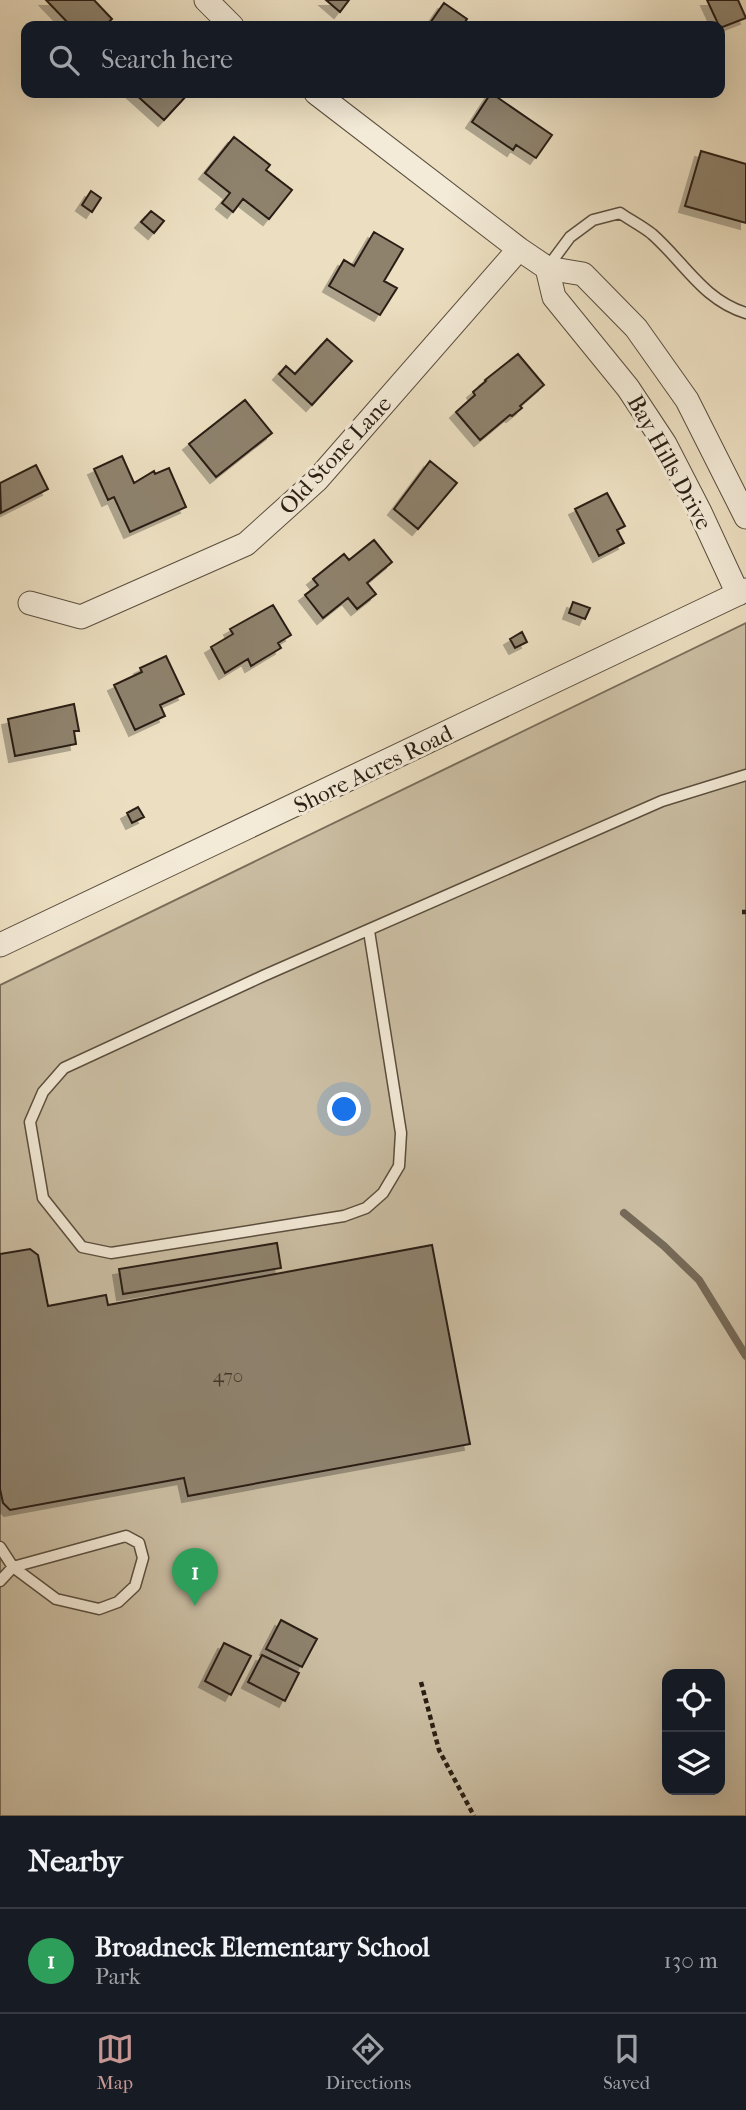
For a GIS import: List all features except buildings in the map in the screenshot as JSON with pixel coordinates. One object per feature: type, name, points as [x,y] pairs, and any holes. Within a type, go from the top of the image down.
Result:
[{"type":"street","points":[[206,0],[227,21]]},
{"type":"street","name":"Bay Hills Drive","points":[[323,98],[547,268],[583,274],[636,328],[687,400],[746,517]]},
{"type":"street","name":"Old Stone Lane","points":[[30,603],[81,617],[246,544],[317,480],[519,249]]},
{"type":"street","name":"Bay Hills Drive","points":[[547,268],[554,297],[628,388],[665,444],[742,592]]},
{"type":"street","name":"Shore Acres Road","points":[[0,946],[742,592]]},
{"type":"lane","points":[[547,268],[570,237],[593,220],[620,213],[652,234],[686,272],[727,307],[746,313]]},
{"type":"lane","points":[[369,931],[401,1133],[399,1166],[383,1193],[366,1208],[344,1216],[111,1253],[82,1247],[43,1198],[30,1122],[43,1092],[64,1068],[251,981],[662,802],[746,775]]},
{"type":"lane","points":[[0,1547],[13,1567],[56,1599],[99,1609],[118,1602],[135,1586],[144,1558],[139,1543],[127,1536],[13,1567],[0,1581]]},
{"type":"path","points":[[421,1682],[439,1749],[474,1816]]},
{"type":"shaded area","points":[[746,623],[746,1816],[0,1816],[0,985]]},
{"type":"waterway","points":[[624,1213],[699,1280],[746,1356]]},
{"type":"place","name":"Broadneck Elementary School","points":[[195,1606]]}]
